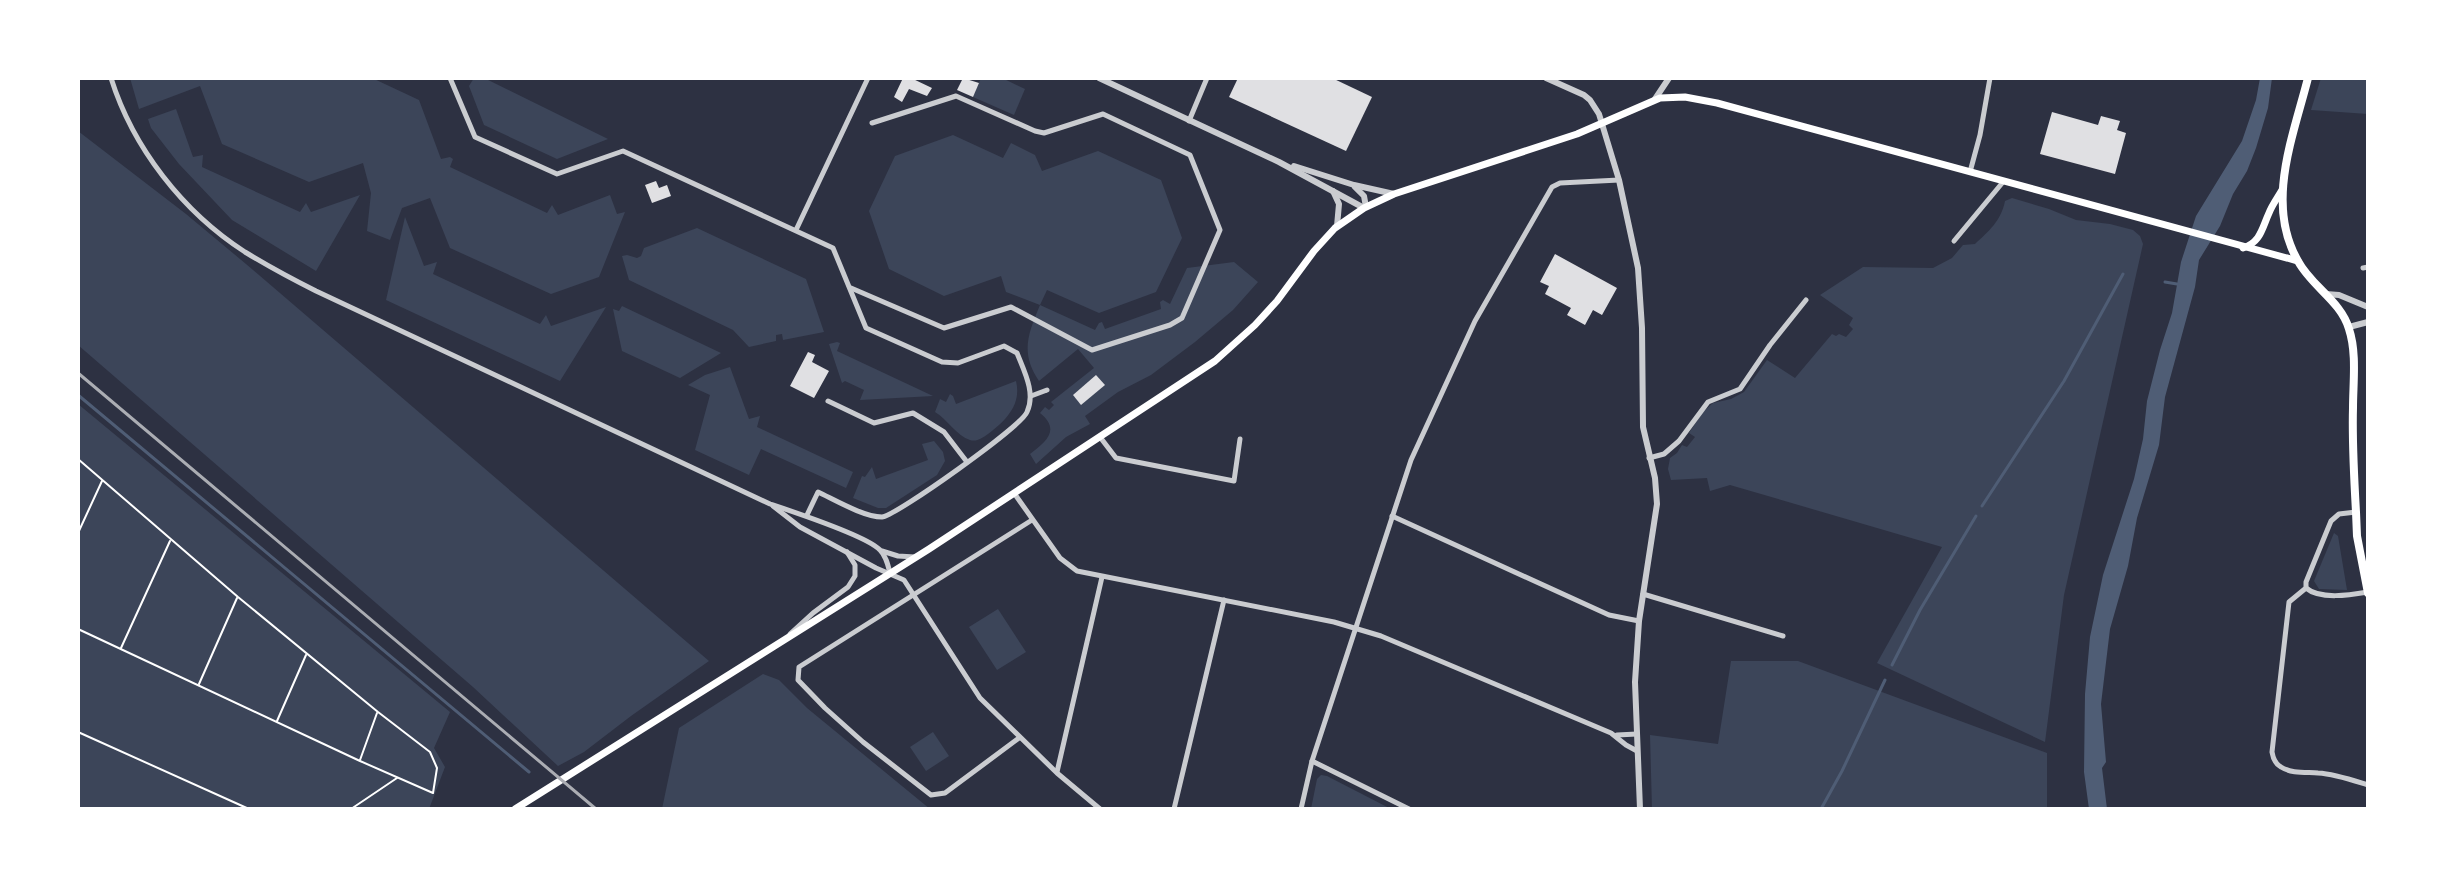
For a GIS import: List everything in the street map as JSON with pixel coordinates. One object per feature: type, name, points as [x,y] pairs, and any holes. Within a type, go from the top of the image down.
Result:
[{"type":"main road","points":[[2308,78],[2282,190],[2281,209],[2298,261],[2349,327],[2353,360],[2357,536],[2368,593]]},
{"type":"main road","points":[[515,809],[916,557],[1215,361],[1246,335],[1277,301],[1337,226],[1365,207],[1394,194],[1577,134],[1655,99],[1672,96],[1717,103],[2298,261]]},
{"type":"main road","points":[[2241,247],[2256,241],[2282,190]]},
{"type":"street","points":[[111,78],[136,139],[165,177],[193,209],[244,251],[316,291],[770,504],[807,515],[881,551],[916,557]]},
{"type":"street","points":[[450,78],[475,137],[557,174],[623,151],[833,248],[866,328],[942,362],[958,363],[1004,346],[1017,353],[1031,396],[1024,419],[887,516],[868,514],[818,492],[807,515]]},
{"type":"street","points":[[796,230],[868,78]]},
{"type":"street","points":[[1099,78],[1279,162],[1365,207]]},
{"type":"street","points":[[1189,121],[1207,78]]},
{"type":"street","points":[[1546,78],[1590,100],[1599,114],[1619,180],[1639,277],[1643,427],[1655,478],[1657,504],[1639,621],[1635,682],[1640,809]]},
{"type":"street","points":[[1655,99],[1669,78]]},
{"type":"street","points":[[1970,172],[1990,78]]},
{"type":"street","points":[[850,287],[944,328],[1011,307],[1092,350],[1170,325],[1182,318],[1220,230],[1190,155],[1103,114],[1044,133],[956,96],[872,123]]},
{"type":"street","points":[[1279,162],[1394,194]]},
{"type":"street","points":[[1301,809],[1312,761],[1411,460],[1475,321],[1552,187],[1560,183],[1619,180]]},
{"type":"street","points":[[1954,241],[2003,182]]},
{"type":"street","points":[[1354,185],[1364,196],[1365,207]]},
{"type":"street","points":[[1333,191],[1339,204],[1337,226]]},
{"type":"street","points":[[2326,294],[2339,295],[2368,307]]},
{"type":"street","points":[[1649,458],[1664,454],[1679,441],[1708,402],[1740,389],[1806,300]]},
{"type":"street","points":[[2349,327],[2368,322]]},
{"type":"street","points":[[1031,396],[1047,390]]},
{"type":"street","points":[[828,401],[874,423],[913,413],[944,432],[967,462]]},
{"type":"street","points":[[1100,437],[1116,458],[1234,481],[1240,439]]},
{"type":"street","points":[[1013,492],[1064,563],[1077,571],[1356,628],[1616,735],[1637,751]]},
{"type":"street","points":[[770,504],[800,527],[876,568],[902,577],[980,698],[1019,738],[1100,809]]},
{"type":"street","points":[[2356,512],[2339,514],[2331,521],[2306,588],[2289,602],[2272,756],[2281,767],[2291,771],[2320,773],[2368,785]]},
{"type":"street","points":[[1392,516],[1609,615],[1639,621]]},
{"type":"street","points":[[1019,738],[945,793],[931,795],[863,742],[798,680],[799,667],[1032,520]]},
{"type":"street","points":[[785,638],[848,587],[855,576],[855,565],[847,551]]},
{"type":"street","points":[[881,551],[890,573]]},
{"type":"street","points":[[1057,773],[1102,577]]},
{"type":"street","points":[[2306,588],[2316,594],[2368,593]]},
{"type":"street","points":[[1643,594],[1783,636]]},
{"type":"street","points":[[1174,809],[1224,600]]},
{"type":"street","points":[[1616,735],[1637,734]]},
{"type":"street","points":[[1312,761],[1409,809]]},
{"type":"path","points":[[78,459],[238,597],[430,752],[437,768],[433,793],[78,629]]},
{"type":"path","points":[[78,533],[103,480]]},
{"type":"path","points":[[121,648],[170,540]]},
{"type":"path","points":[[199,685],[238,597]]},
{"type":"path","points":[[277,721],[307,653]]},
{"type":"path","points":[[360,761],[378,712]]},
{"type":"path","points":[[78,732],[249,809]]},
{"type":"path","points":[[351,809],[398,777]]},
{"type":"shaded area","points":[[130,78],[372,78],[419,100],[441,159],[453,159],[450,167],[547,213],[552,205],[558,215],[610,195],[617,214],[625,212],[599,277],[551,294],[450,248],[430,198],[402,208],[390,240],[367,231],[371,193],[363,163],[309,182],[222,144],[200,86],[139,109]]},
{"type":"shaded area","points":[[474,78],[484,78],[608,139],[557,159],[484,125],[469,86]]},
{"type":"shaded area","points":[[981,78],[1002,78],[1025,89],[1014,115],[973,97]]},
{"type":"shaded area","points":[[2260,78],[2272,78],[2268,108],[2247,171],[2199,260],[2195,287],[2165,397],[2159,445],[2137,518],[2128,566],[2110,629],[2101,704],[2106,762],[2102,768],[2107,809],[2089,809],[2084,772],[2085,694],[2090,637],[2103,575],[2134,479],[2147,401],[2172,313],[2181,262],[2196,216],[2242,141]]},
{"type":"shaded area","points":[[2321,78],[2368,78],[2368,114],[2311,110]]},
{"type":"shaded area","points":[[176,109],[193,157],[203,155],[202,167],[300,212],[306,203],[311,212],[360,195],[316,271],[232,220],[179,164],[151,128],[148,119]]},
{"type":"shaded area","points":[[78,131],[246,264],[709,661],[584,752],[558,766],[473,687],[78,345]]},
{"type":"shaded area","points":[[953,135],[1003,158],[1011,143],[1035,155],[1042,171],[1098,151],[1161,180],[1182,238],[1156,292],[1099,313],[1047,290],[1040,305],[1006,292],[1001,276],[944,296],[889,269],[869,211],[895,156]]},
{"type":"shaded area","points":[[2012,198],[2076,220],[2133,230],[2143,244],[2064,595],[2045,742],[1877,663],[1942,547],[1730,485],[1710,491],[1707,478],[1671,480],[1668,469],[1670,458],[1682,445],[1687,447],[1695,437],[1689,433],[1703,412],[1713,403],[1744,392],[1767,360],[1795,378],[1832,334],[1846,337],[1853,329],[1849,325],[1853,318],[1820,295],[1863,267],[1933,268],[1952,258],[1963,245],[1975,244],[1997,220],[2005,201]]},
{"type":"shaded area","points":[[405,217],[424,266],[437,262],[433,274],[540,324],[546,315],[551,326],[606,307],[560,381],[386,300]]},
{"type":"shaded area","points":[[697,228],[806,279],[824,332],[783,340],[782,334],[776,335],[776,341],[749,347],[733,330],[629,280],[622,256],[637,258],[644,248]]},
{"type":"shaded area","points":[[1234,262],[1258,282],[1233,310],[1195,342],[1151,375],[1118,392],[1085,416],[1090,424],[1066,437],[1036,464],[1030,454],[1046,440],[1050,430],[1050,425],[1040,413],[1045,407],[1049,410],[1054,405],[1051,402],[1094,368],[1078,349],[1039,381],[1029,361],[1028,343],[1040,305],[1095,330],[1102,322],[1105,329],[1161,309],[1160,302],[1163,300],[1170,304],[1187,268]]},
{"type":"shaded area","points":[[622,306],[721,353],[680,378],[622,351],[613,309],[619,311]]},
{"type":"shaded area","points":[[840,343],[837,351],[933,396],[860,400],[864,390],[845,381],[842,383],[829,344]]},
{"type":"shaded area","points":[[730,367],[749,419],[760,416],[757,427],[853,472],[846,488],[761,449],[749,475],[695,450],[710,395],[688,385],[705,375]]},
{"type":"shaded area","points":[[1016,381],[1017,398],[1011,412],[979,439],[965,438],[935,412],[940,399],[946,402],[950,394],[956,404]]},
{"type":"shaded area","points":[[78,404],[450,712],[434,748],[445,767],[429,809],[78,809]]},
{"type":"shaded area","points":[[934,441],[943,452],[945,461],[937,475],[886,508],[853,498],[862,476],[865,477],[872,467],[876,479],[928,460],[922,444]]},
{"type":"shaded area","points":[[2334,533],[2338,536],[2347,590],[2319,589],[2314,581]]},
{"type":"shaded area","points":[[998,609],[1026,652],[997,670],[969,627]]},
{"type":"shaded area","points":[[1731,661],[1798,661],[2047,753],[2047,809],[1652,809],[1650,735],[1718,744]]},
{"type":"shaded area","points":[[763,674],[779,680],[807,708],[930,809],[662,809],[679,728]]},
{"type":"shaded area","points":[[933,732],[949,756],[926,771],[910,747]]},
{"type":"shaded area","points":[[1321,775],[1391,809],[1311,809],[1317,779]]},
{"type":"building","points":[[903,78],[911,78],[932,88],[927,96],[909,89],[902,102],[894,97]]},
{"type":"building","points":[[963,78],[979,83],[973,97],[957,90]]},
{"type":"building","points":[[1238,78],[1332,78],[1372,97],[1346,151],[1229,97]]},
{"type":"building","points":[[2052,112],[2098,125],[2101,116],[2120,121],[2117,130],[2126,133],[2115,174],[2040,154]]},
{"type":"building","points":[[656,181],[659,188],[667,185],[671,196],[652,203],[645,185]]},
{"type":"building","points":[[1555,254],[1617,288],[1602,315],[1593,310],[1585,325],[1567,315],[1571,308],[1545,294],[1549,286],[1540,282]]},
{"type":"building","points":[[808,352],[815,355],[812,362],[829,371],[814,398],[790,386]]},
{"type":"building","points":[[1096,375],[1105,385],[1081,405],[1073,395]]},
{"type":"waterway","points":[[1982,506],[2064,381],[2123,274]]},
{"type":"waterway","points":[[2165,282],[2177,284]]},
{"type":"waterway","points":[[78,395],[529,772]]},
{"type":"waterway","points":[[1892,665],[1920,610],[1976,516]]},
{"type":"waterway","points":[[1821,809],[1885,680]]},
{"type":"railway","points":[[78,373],[596,809]]}]
